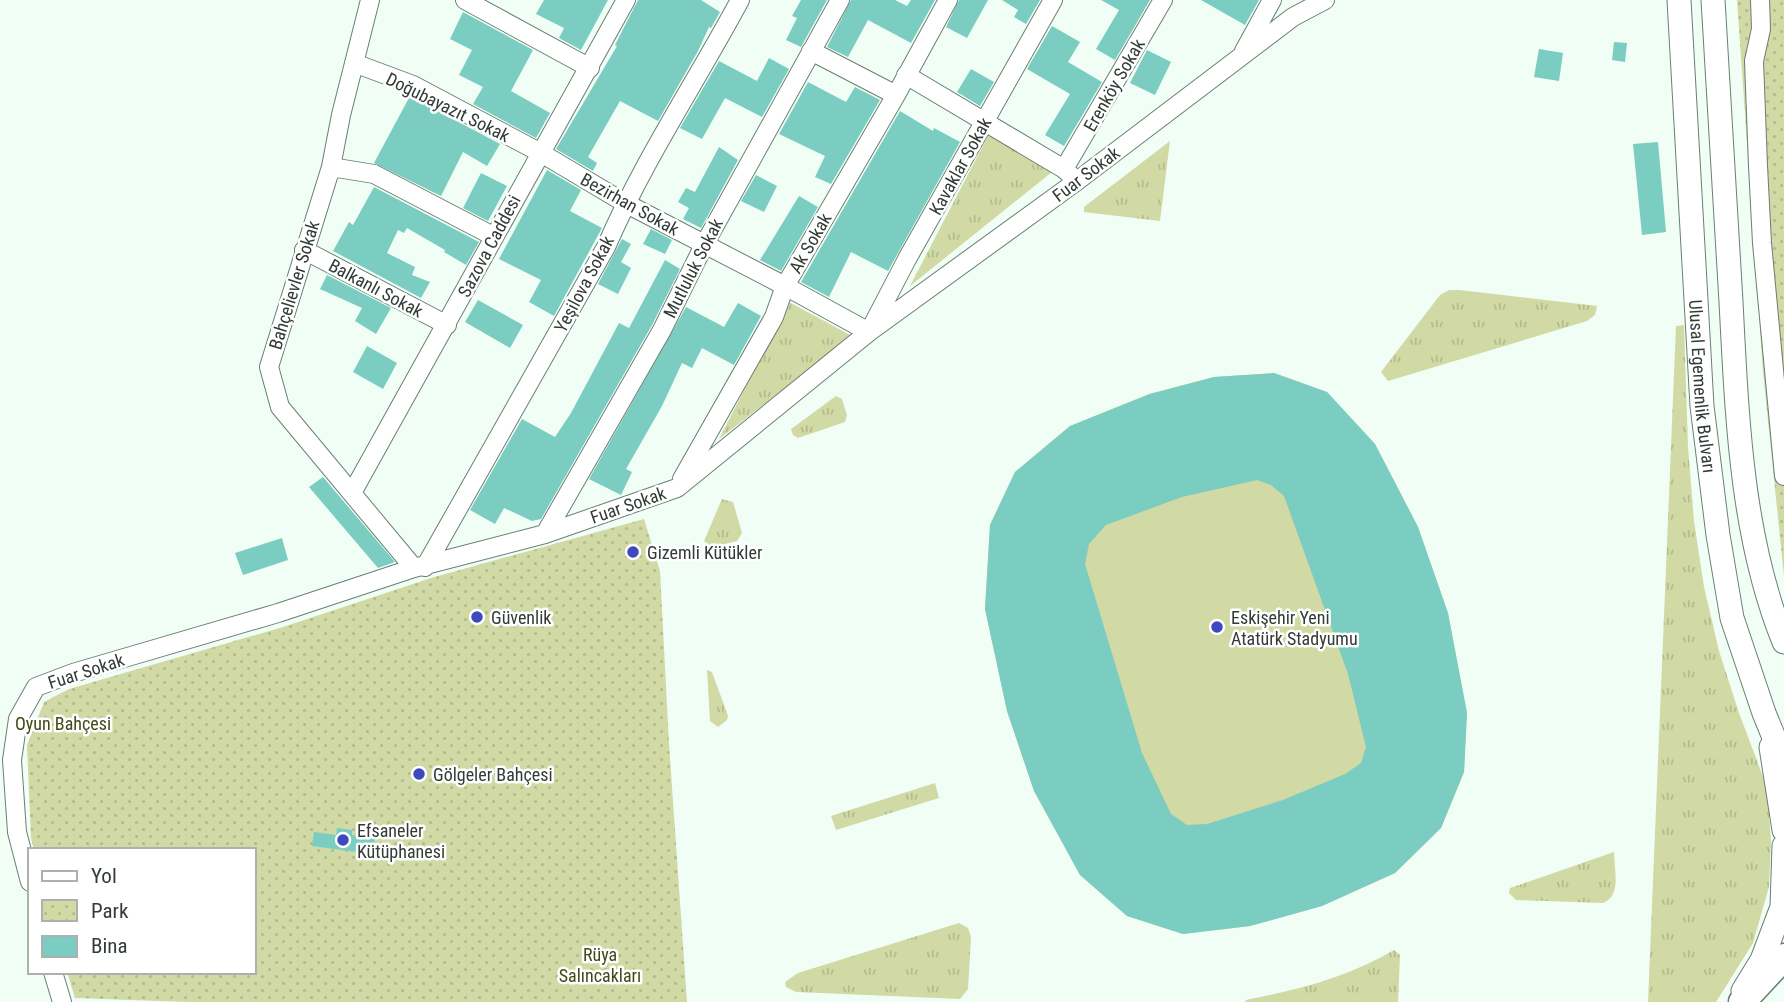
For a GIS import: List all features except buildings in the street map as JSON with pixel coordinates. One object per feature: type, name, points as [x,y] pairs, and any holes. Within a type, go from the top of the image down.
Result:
[{"type":"highway","points":[[1739,1002],[1784,957]]},
{"type":"main road","name":"Ulusal Egemenlik Bulvarı","points":[[1679,0],[1695,300],[1718,535],[1732,618],[1764,713],[1784,762]]},
{"type":"main road","name":"Ulusal Egemenlik Bulvarı","points":[[1713,0],[1736,402],[1751,529],[1771,609],[1784,642]]},
{"type":"main road","points":[[1764,713],[1784,830]]},
{"type":"main road","points":[[1739,1002],[1762,960],[1782,907],[1784,846]]},
{"type":"street","name":"Bahçelievler Sokak","points":[[370,0],[331,167],[269,367],[280,407],[352,493],[420,567]]},
{"type":"street","points":[[465,0],[590,68]]},
{"type":"street","name":"Sazova Caddesi","points":[[352,493],[626,0]]},
{"type":"street","name":"Yeşilova Sokak","points":[[420,567],[606,247],[625,203],[740,0]]},
{"type":"street","name":"Mutluluk Sokak","points":[[545,534],[662,330],[704,244],[840,0]]},
{"type":"street","name":"Ak Sokak","points":[[677,488],[774,317],[785,286],[948,0]]},
{"type":"street","name":"Kavaklar Sokak","points":[[869,332],[907,259],[1053,0]]},
{"type":"street","name":"Erenköy Sokak","points":[[1071,175],[1163,0]]},
{"type":"street","points":[[1240,57],[1272,0]]},
{"type":"street","name":"Fuar Sokak","points":[[28,874],[17,832],[12,760],[18,719],[36,687],[73,673],[278,613],[420,567],[545,534],[677,488],[869,332],[1071,175],[1293,17],[1325,0]]},
{"type":"street","points":[[1760,0],[1761,29],[1754,61],[1758,166],[1762,243],[1784,476]]},
{"type":"street","points":[[811,51],[896,94]]},
{"type":"street","name":"Doğubayazıt Sokak","points":[[354,63],[413,85],[541,153]]},
{"type":"street","points":[[906,75],[1071,175]]},
{"type":"street","name":"Bezirhan Sokak","points":[[541,153],[625,203],[869,332]]},
{"type":"street","points":[[331,167],[374,174],[493,236]]},
{"type":"street","name":"Balkanlı Sokak","points":[[304,250],[447,325]]},
{"type":"street","points":[[54,974],[62,1002]]},
{"type":"green space","points":[[1737,0],[1784,0],[1784,576],[1763,372]]},
{"type":"green space","points":[[990,132],[1052,172],[910,286]]},
{"type":"green space","points":[[1170,141],[1160,221],[1084,212],[1084,207]]},
{"type":"green space","points":[[1449,290],[1597,306],[1595,315],[1587,321],[1388,381],[1381,372],[1440,295]]},
{"type":"green space","points":[[789,302],[852,336],[719,439]]},
{"type":"green space","points":[[1684,325],[1688,447],[1694,521],[1704,587],[1719,651],[1767,787],[1771,842],[1769,887],[1753,943],[1716,1002],[1648,1002],[1676,326]]},
{"type":"green space","name":"Eskişehir Yeni Atatürk Stadyumu","points":[[1274,373],[1327,392],[1375,444],[1418,527],[1448,613],[1467,713],[1464,772],[1441,828],[1395,873],[1322,906],[1250,926],[1183,934],[1127,916],[1080,875],[1034,791],[1007,711],[985,609],[990,525],[1015,472],[1070,426],[1149,394],[1214,377]]},
{"type":"green space","points":[[836,396],[842,399],[847,415],[845,422],[798,438],[793,435],[791,429]]},
{"type":"green space","points":[[722,499],[733,502],[742,533],[737,541],[712,547],[704,541]]},
{"type":"green space","points":[[644,519],[660,571],[687,1002],[187,1002],[75,998],[68,974],[256,974],[256,848],[34,848],[27,745],[44,702],[69,689],[283,627],[431,578]]},
{"type":"green space","points":[[707,670],[712,672],[728,716],[718,727],[710,721]]},
{"type":"green space","points":[[935,783],[939,798],[836,830],[831,816]]},
{"type":"green space","points":[[1614,852],[1615,889],[1609,900],[1603,903],[1516,900],[1509,893],[1510,888]]},
{"type":"green space","points":[[959,923],[968,928],[971,937],[968,989],[960,999],[796,992],[786,987],[785,982],[798,973]]},
{"type":"green space","points":[[1394,950],[1400,955],[1398,1002],[1245,1002],[1341,975]]},
{"type":"place","name":"Gizemli Kütükler","points":[[633,552]]},
{"type":"place","name":"Güvenlik","points":[[477,617]]},
{"type":"place","name":"Eskişehir Yeni Atatürk Stadyumu","points":[[1217,627]]},
{"type":"place","name":"Gölgeler Bahçesi","points":[[419,774]]},
{"type":"place","name":"Efsaneler Kütüphanesi","points":[[343,840]]},
{"type":"park label","name":"Oyun Bahçesi","points":[[63,723]]},
{"type":"park label","name":"Rüya Salıncakları","points":[[600,964]]}]
